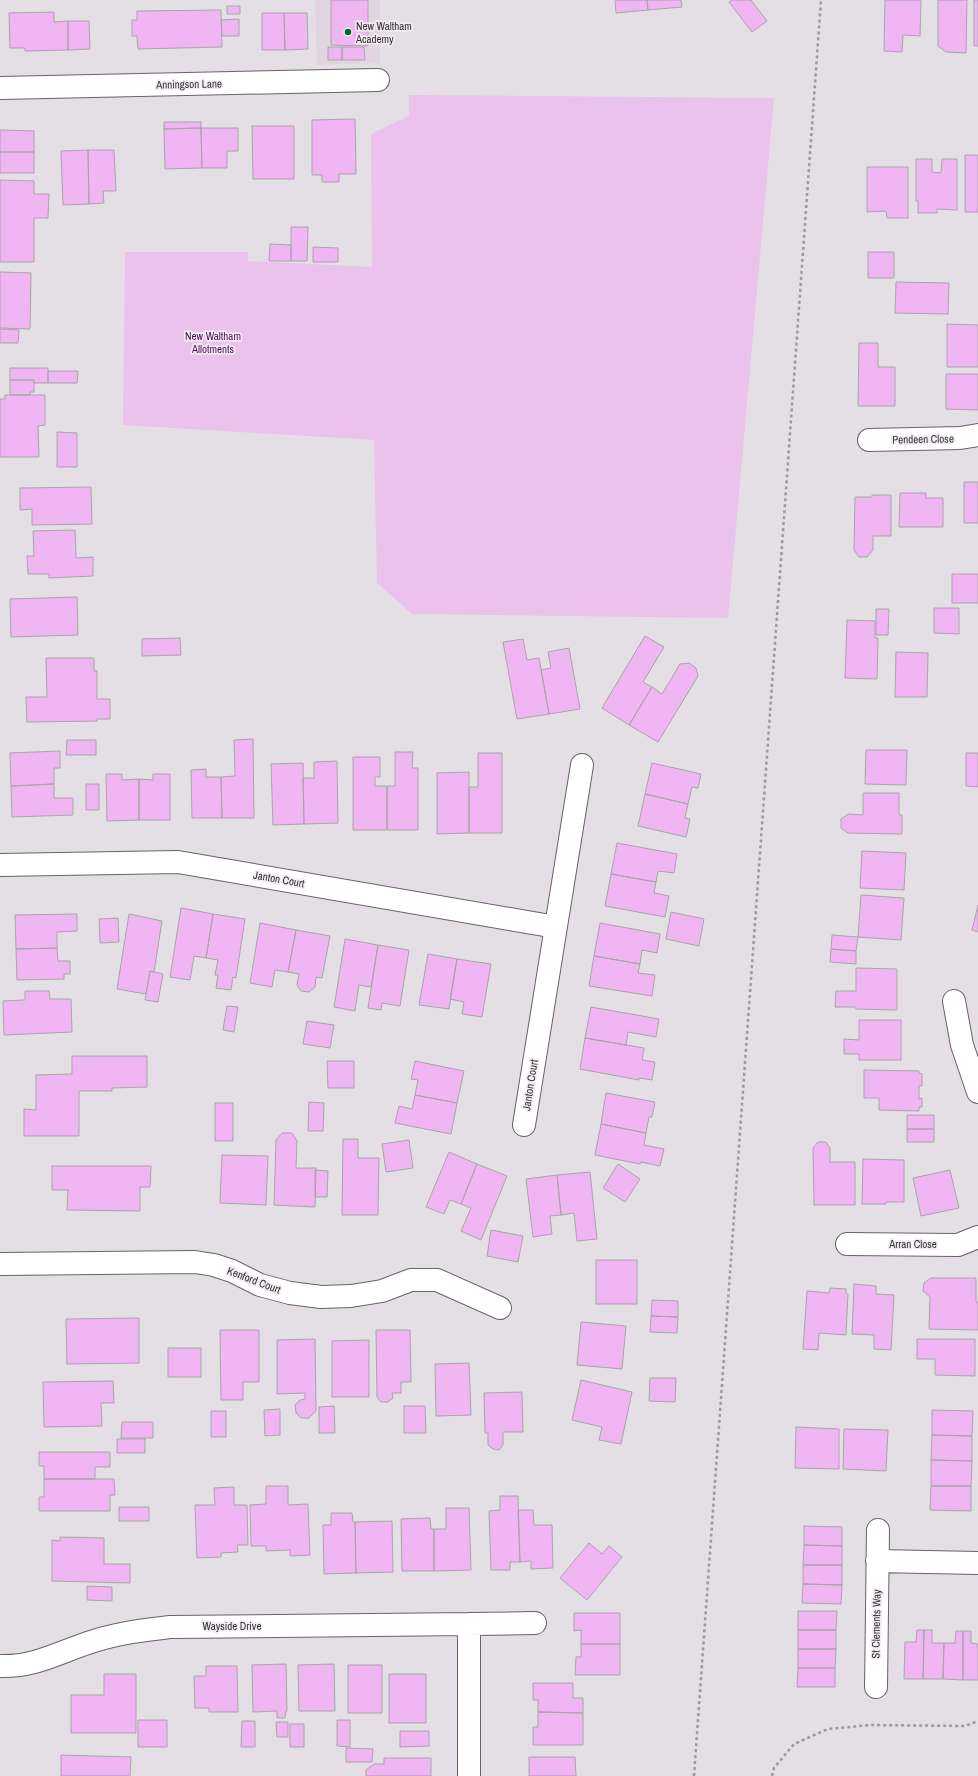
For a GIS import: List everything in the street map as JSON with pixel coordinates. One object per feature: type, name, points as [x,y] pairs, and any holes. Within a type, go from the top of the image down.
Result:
[{"type":"street","name":"Anningson Lane","points":[[0,88],[378,80]]},
{"type":"street","name":"Pendeen Close","points":[[869,440],[960,438],[978,435]]},
{"type":"street","name":"Janton Court","points":[[524,1125],[582,766]]},
{"type":"street","name":"Janton Court","points":[[0,865],[178,862],[556,927]]},
{"type":"street","points":[[954,1001],[962,1045],[978,1092]]},
{"type":"street","name":"Arran Close","points":[[847,1244],[958,1245],[978,1237]]},
{"type":"street","name":"Kenford Court","points":[[0,1264],[195,1262],[214,1265],[232,1271],[260,1284],[290,1293],[320,1297],[352,1296],[382,1291],[411,1280],[437,1280],[500,1308]]},
{"type":"street","name":"St Clements Way","points":[[876,1687],[878,1530]]},
{"type":"street","points":[[877,1561],[978,1563]]},
{"type":"street","points":[[469,1624],[469,1776]]},
{"type":"street","name":"Wayside Drive","points":[[0,1666],[12,1666],[37,1662],[94,1641],[130,1632],[170,1627],[535,1624]]},
{"type":"path","points":[[694,1776],[822,0]]},
{"type":"path","points":[[772,1776],[774,1768],[794,1744],[828,1729],[871,1725],[964,1726],[978,1721]]},
{"type":"shaded area","name":"New Waltham Academy","points":[[315,0],[380,0],[380,63],[317,65]]},
{"type":"green space","name":"New Waltham Allotments","points":[[409,95],[774,98],[728,618],[412,614],[377,583],[374,440],[123,425],[125,252],[248,252],[248,261],[372,267],[371,134],[409,116]]},
{"type":"building","points":[[331,0],[368,0],[368,46],[331,45]]},
{"type":"building","points":[[615,0],[647,0],[648,10],[616,13]]},
{"type":"building","points":[[647,0],[681,0],[682,7],[648,10]]},
{"type":"building","points":[[732,0],[751,0],[767,21],[752,32],[729,2]]},
{"type":"building","points":[[885,0],[921,0],[920,36],[903,35],[902,52],[884,51]]},
{"type":"building","points":[[938,0],[967,0],[966,53],[946,52],[938,46]]},
{"type":"building","points":[[974,0],[978,0],[978,46],[974,46]]},
{"type":"building","points":[[227,6],[240,6],[240,14],[227,14]]},
{"type":"building","points":[[221,10],[222,47],[138,49],[137,36],[132,36],[132,20],[137,20],[137,11]]},
{"type":"building","points":[[54,12],[54,22],[68,21],[68,50],[25,51],[25,48],[10,48],[9,13]]},
{"type":"building","points":[[262,13],[284,13],[285,50],[262,50]]},
{"type":"building","points":[[284,13],[307,13],[308,49],[285,50]]},
{"type":"building","points":[[239,19],[239,36],[222,36],[221,20]]},
{"type":"building","points":[[68,21],[89,21],[90,49],[68,50]]},
{"type":"building","points":[[328,47],[342,47],[342,60],[328,60]]},
{"type":"building","points":[[342,47],[364,47],[365,60],[342,60]]},
{"type":"building","points":[[355,119],[356,174],[339,174],[339,182],[322,182],[322,175],[312,175],[312,120]]},
{"type":"building","points":[[164,122],[201,122],[201,128],[164,129]]},
{"type":"building","points":[[252,126],[294,126],[294,179],[253,179]]},
{"type":"building","points":[[201,128],[238,128],[238,151],[227,151],[227,168],[202,168]]},
{"type":"building","points":[[201,128],[202,168],[165,169],[164,129]]},
{"type":"building","points":[[0,130],[34,131],[34,152],[0,152]]},
{"type":"building","points":[[88,150],[114,150],[116,191],[103,191],[104,203],[89,204]]},
{"type":"building","points":[[88,150],[89,204],[63,205],[61,151]]},
{"type":"building","points":[[0,152],[34,152],[34,173],[0,173]]},
{"type":"building","points":[[965,155],[978,155],[978,212],[965,212]]},
{"type":"building","points":[[916,159],[932,159],[932,172],[941,173],[942,159],[957,159],[957,210],[937,209],[937,213],[918,213],[918,201],[916,201]]},
{"type":"building","points":[[867,167],[908,167],[908,218],[887,218],[886,211],[867,212]]},
{"type":"building","points":[[0,180],[34,181],[34,194],[49,194],[48,218],[34,218],[34,262],[0,262]]},
{"type":"building","points":[[291,227],[308,227],[307,261],[291,261]]},
{"type":"building","points":[[270,244],[291,245],[291,261],[269,261]]},
{"type":"building","points":[[313,247],[338,248],[338,262],[313,262]]},
{"type":"building","points":[[868,252],[894,252],[894,278],[868,278]]},
{"type":"building","points":[[0,272],[31,273],[30,329],[0,328]]},
{"type":"building","points":[[896,282],[949,283],[948,314],[895,313]]},
{"type":"building","points":[[947,324],[978,325],[978,367],[947,367]]},
{"type":"building","points":[[0,329],[19,330],[18,343],[0,343]]},
{"type":"building","points":[[859,343],[878,343],[878,367],[895,367],[895,406],[858,406]]},
{"type":"building","points":[[10,368],[48,368],[48,383],[34,383],[34,380],[10,380]]},
{"type":"building","points":[[48,371],[78,371],[77,383],[48,383]]},
{"type":"building","points":[[946,374],[978,374],[978,410],[946,409]]},
{"type":"building","points":[[10,380],[34,380],[34,392],[30,392],[30,395],[10,395]]},
{"type":"building","points":[[5,395],[45,395],[45,425],[38,426],[39,457],[0,457],[0,399],[5,399]]},
{"type":"building","points":[[57,432],[77,433],[77,467],[57,467]]},
{"type":"building","points":[[964,482],[978,482],[978,523],[964,523]]},
{"type":"building","points":[[91,487],[92,524],[32,525],[32,509],[20,510],[20,488]]},
{"type":"building","points":[[900,493],[926,493],[926,498],[943,498],[943,527],[899,527]]},
{"type":"building","points":[[872,495],[891,495],[891,536],[873,536],[873,550],[867,557],[859,557],[854,550],[855,497],[872,497]]},
{"type":"building","points":[[75,530],[76,558],[93,557],[93,576],[49,578],[49,574],[28,574],[27,556],[34,556],[33,531]]},
{"type":"building","points":[[952,574],[978,574],[978,603],[952,603]]},
{"type":"building","points":[[77,597],[78,635],[11,637],[10,599]]},
{"type":"building","points":[[934,608],[959,608],[959,634],[934,633]]},
{"type":"building","points":[[876,609],[889,609],[888,635],[876,635]]},
{"type":"building","points":[[847,620],[875,621],[875,638],[878,638],[877,679],[845,678]]},
{"type":"building","points":[[645,636],[664,647],[643,682],[652,687],[629,725],[602,708]]},
{"type":"building","points":[[180,638],[181,655],[142,656],[142,639]]},
{"type":"building","points":[[523,639],[527,660],[539,658],[549,714],[517,719],[503,642]]},
{"type":"building","points":[[569,648],[580,709],[549,714],[541,670],[551,668],[548,652]]},
{"type":"building","points":[[896,652],[928,653],[927,697],[895,697]]},
{"type":"building","points":[[46,658],[94,658],[94,671],[97,671],[97,699],[110,699],[110,719],[97,719],[97,721],[27,722],[26,697],[47,697]]},
{"type":"building","points":[[689,663],[696,668],[698,676],[658,742],[629,725],[652,687],[662,694],[680,664]]},
{"type":"building","points":[[253,739],[254,818],[222,818],[221,777],[235,776],[234,740]]},
{"type":"building","points":[[67,740],[96,740],[96,755],[66,755]]},
{"type":"building","points":[[866,750],[907,750],[906,785],[865,784]]},
{"type":"building","points":[[60,751],[60,768],[54,768],[54,784],[11,786],[10,753]]},
{"type":"building","points":[[395,752],[413,752],[412,768],[418,768],[418,830],[387,830],[387,786],[395,786]]},
{"type":"building","points":[[478,753],[502,753],[502,833],[469,833],[469,787],[478,787]]},
{"type":"building","points":[[966,753],[978,753],[978,787],[966,786]]},
{"type":"building","points":[[353,757],[380,757],[380,777],[375,777],[375,786],[387,786],[387,830],[353,830]]},
{"type":"building","points":[[337,761],[338,823],[304,824],[303,778],[314,778],[314,762]]},
{"type":"building","points":[[303,763],[304,824],[273,825],[271,764]]},
{"type":"building","points":[[652,763],[701,774],[698,788],[692,787],[688,804],[645,794]]},
{"type":"building","points":[[206,769],[206,777],[221,777],[222,818],[192,818],[191,770]]},
{"type":"building","points":[[469,772],[469,833],[437,834],[437,773]]},
{"type":"building","points":[[106,774],[122,774],[122,780],[139,779],[139,820],[107,821]]},
{"type":"building","points":[[153,774],[170,774],[170,820],[139,820],[139,779],[153,780]]},
{"type":"building","points":[[54,784],[54,798],[73,798],[73,815],[12,817],[11,786]]},
{"type":"building","points":[[86,784],[99,784],[99,810],[86,810]]},
{"type":"building","points":[[863,793],[899,793],[899,815],[902,815],[902,834],[848,833],[841,828],[841,819],[848,814],[863,815]]},
{"type":"building","points":[[645,794],[688,804],[685,818],[690,819],[686,837],[638,826]]},
{"type":"building","points":[[617,843],[677,854],[674,873],[658,871],[656,882],[611,874]]},
{"type":"building","points":[[862,851],[906,853],[904,890],[860,888]]},
{"type":"building","points":[[611,874],[656,882],[654,893],[669,896],[665,917],[605,906]]},
{"type":"building","points":[[861,895],[904,898],[901,940],[858,937]]},
{"type":"building","points":[[978,905],[978,932],[972,930]]},
{"type":"building","points":[[181,908],[213,914],[206,958],[194,956],[190,980],[170,977]]},
{"type":"building","points":[[671,912],[704,919],[699,946],[666,939]]},
{"type":"building","points":[[77,914],[77,931],[57,932],[57,948],[16,949],[15,915]]},
{"type":"building","points":[[129,914],[162,921],[154,972],[150,971],[146,994],[117,989]]},
{"type":"building","points":[[213,914],[245,919],[236,978],[233,977],[231,990],[216,988],[218,975],[215,975],[218,960],[206,958]]},
{"type":"building","points":[[118,918],[119,942],[100,943],[99,919]]},
{"type":"building","points":[[260,923],[296,930],[288,972],[275,970],[272,987],[250,983]]},
{"type":"building","points":[[600,923],[660,934],[657,953],[642,950],[640,964],[594,956]]},
{"type":"building","points":[[296,930],[330,936],[322,978],[316,977],[315,987],[309,992],[301,991],[297,985],[299,974],[288,972]]},
{"type":"building","points":[[832,935],[858,937],[856,951],[831,949]]},
{"type":"building","points":[[345,939],[378,945],[371,987],[359,985],[355,1011],[334,1007]]},
{"type":"building","points":[[378,945],[409,950],[400,1006],[382,1003],[381,1010],[368,1008]]},
{"type":"building","points":[[57,948],[58,961],[70,961],[70,974],[64,974],[64,979],[17,980],[16,949]]},
{"type":"building","points":[[831,949],[856,951],[856,964],[830,962]]},
{"type":"building","points":[[428,954],[457,959],[449,1009],[419,1005]]},
{"type":"building","points":[[594,956],[640,964],[638,973],[655,975],[652,996],[589,986]]},
{"type":"building","points":[[457,959],[491,964],[482,1017],[462,1014],[464,1002],[450,999]]},
{"type":"building","points":[[856,968],[897,969],[897,1010],[835,1007],[836,991],[856,991]]},
{"type":"building","points":[[150,971],[163,974],[158,1002],[145,1000]]},
{"type":"building","points":[[25,991],[49,991],[50,999],[71,999],[72,1032],[4,1035],[3,1001],[25,1000]]},
{"type":"building","points":[[227,1006],[238,1007],[234,1032],[223,1030]]},
{"type":"building","points":[[591,1007],[659,1019],[656,1037],[628,1032],[626,1045],[585,1038]]},
{"type":"building","points":[[859,1020],[901,1020],[901,1060],[859,1060],[859,1054],[844,1054],[844,1039],[859,1040]]},
{"type":"building","points":[[307,1021],[334,1025],[330,1048],[303,1044]]},
{"type":"building","points":[[585,1038],[644,1048],[642,1060],[655,1062],[652,1080],[639,1078],[639,1080],[580,1069]]},
{"type":"building","points":[[72,1056],[147,1056],[147,1087],[112,1088],[112,1091],[79,1091],[79,1136],[24,1136],[24,1109],[36,1110],[36,1075],[72,1074]]},
{"type":"building","points":[[327,1061],[354,1061],[354,1088],[328,1088]]},
{"type":"building","points":[[415,1061],[464,1071],[457,1103],[415,1095],[418,1080],[411,1079]]},
{"type":"building","points":[[864,1070],[919,1071],[919,1073],[922,1074],[922,1086],[919,1086],[919,1099],[922,1098],[922,1107],[919,1107],[919,1111],[879,1110],[879,1098],[864,1098]]},
{"type":"building","points":[[606,1093],[655,1102],[652,1117],[649,1117],[646,1133],[601,1124]]},
{"type":"building","points":[[415,1095],[457,1103],[451,1134],[395,1123],[399,1106],[412,1109]]},
{"type":"building","points":[[309,1102],[324,1103],[323,1131],[308,1131]]},
{"type":"building","points":[[215,1103],[233,1103],[233,1141],[215,1141]]},
{"type":"building","points":[[907,1115],[934,1115],[934,1129],[907,1129]]},
{"type":"building","points":[[601,1124],[646,1133],[644,1145],[664,1149],[660,1166],[641,1162],[640,1164],[595,1155]]},
{"type":"building","points":[[907,1129],[934,1129],[934,1142],[907,1142]]},
{"type":"building","points":[[282,1133],[292,1133],[297,1141],[296,1168],[316,1168],[315,1207],[274,1205],[276,1140]]},
{"type":"building","points":[[343,1139],[358,1139],[358,1158],[379,1158],[378,1215],[342,1215]]},
{"type":"building","points":[[409,1140],[413,1168],[386,1172],[382,1144]]},
{"type":"building","points":[[818,1142],[826,1142],[830,1148],[830,1162],[855,1162],[855,1205],[814,1205],[813,1148]]},
{"type":"building","points":[[449,1152],[477,1164],[461,1204],[450,1200],[444,1214],[426,1207]]},
{"type":"building","points":[[222,1155],[268,1156],[266,1205],[220,1203]]},
{"type":"building","points":[[863,1159],[904,1160],[904,1202],[862,1204]]},
{"type":"building","points":[[477,1164],[507,1176],[481,1240],[461,1231],[471,1208],[461,1204]]},
{"type":"building","points":[[618,1164],[640,1179],[625,1202],[603,1188]]},
{"type":"building","points":[[52,1166],[151,1166],[150,1187],[140,1187],[140,1211],[67,1210],[68,1190],[52,1190]]},
{"type":"building","points":[[315,1170],[328,1171],[327,1197],[315,1197]]},
{"type":"building","points":[[950,1170],[959,1208],[921,1216],[913,1178]]},
{"type":"building","points":[[590,1172],[597,1239],[577,1241],[574,1213],[561,1215],[557,1175]]},
{"type":"building","points":[[557,1175],[561,1215],[550,1216],[552,1234],[533,1237],[526,1179]]},
{"type":"building","points":[[491,1230],[523,1236],[518,1262],[487,1256]]},
{"type":"building","points":[[596,1260],[637,1260],[637,1304],[596,1304]]},
{"type":"building","points":[[931,1278],[976,1278],[978,1330],[929,1329],[930,1297],[923,1291],[924,1283]]},
{"type":"building","points":[[854,1284],[876,1286],[876,1294],[894,1295],[891,1350],[874,1349],[874,1335],[852,1334]]},
{"type":"building","points":[[830,1288],[846,1289],[846,1293],[848,1294],[846,1335],[819,1333],[818,1350],[803,1349],[807,1291],[829,1293]]},
{"type":"building","points":[[652,1300],[678,1301],[678,1317],[651,1316]]},
{"type":"building","points":[[651,1316],[678,1317],[677,1333],[650,1332]]},
{"type":"building","points":[[139,1318],[139,1363],[67,1364],[66,1319]]},
{"type":"building","points":[[581,1322],[626,1326],[622,1369],[577,1365]]},
{"type":"building","points":[[220,1330],[259,1330],[259,1382],[243,1382],[243,1400],[221,1400]]},
{"type":"building","points":[[376,1330],[410,1330],[411,1382],[401,1382],[401,1393],[392,1393],[393,1398],[388,1402],[381,1402],[377,1397]]},
{"type":"building","points":[[315,1339],[316,1411],[309,1418],[301,1418],[296,1413],[295,1405],[300,1400],[305,1399],[305,1393],[277,1394],[277,1340]]},
{"type":"building","points":[[917,1339],[975,1339],[975,1376],[935,1375],[935,1359],[917,1359]]},
{"type":"building","points":[[369,1340],[369,1397],[332,1397],[332,1341]]},
{"type":"building","points":[[168,1348],[201,1348],[201,1377],[168,1377]]},
{"type":"building","points":[[469,1363],[471,1415],[436,1416],[435,1364]]},
{"type":"building","points":[[650,1378],[676,1378],[675,1402],[649,1401]]},
{"type":"building","points":[[581,1380],[632,1392],[621,1444],[599,1440],[602,1427],[572,1420]]},
{"type":"building","points":[[113,1381],[114,1403],[101,1403],[102,1426],[44,1427],[43,1382]]},
{"type":"building","points":[[522,1392],[523,1432],[503,1432],[503,1445],[499,1450],[493,1449],[488,1445],[488,1433],[485,1433],[484,1393]]},
{"type":"building","points":[[334,1406],[335,1433],[319,1433],[319,1407]]},
{"type":"building","points":[[404,1406],[425,1406],[426,1433],[404,1433]]},
{"type":"building","points":[[280,1409],[280,1435],[265,1436],[264,1410]]},
{"type":"building","points":[[932,1410],[973,1411],[972,1436],[932,1435]]},
{"type":"building","points":[[211,1411],[226,1411],[226,1437],[211,1437]]},
{"type":"building","points":[[122,1422],[153,1422],[153,1438],[121,1438]]},
{"type":"building","points":[[796,1427],[839,1429],[839,1469],[795,1468]]},
{"type":"building","points":[[844,1429],[888,1430],[886,1471],[843,1469]]},
{"type":"building","points":[[932,1435],[972,1436],[972,1461],[931,1460]]},
{"type":"building","points":[[117,1439],[145,1439],[145,1453],[117,1453]]},
{"type":"building","points":[[39,1452],[110,1452],[110,1467],[95,1467],[95,1479],[44,1479],[44,1466],[39,1466]]},
{"type":"building","points":[[931,1460],[972,1461],[971,1486],[931,1486]]},
{"type":"building","points":[[44,1479],[114,1479],[115,1495],[110,1495],[110,1511],[39,1511],[39,1497],[44,1497]]},
{"type":"building","points":[[266,1486],[288,1486],[288,1505],[308,1504],[310,1555],[290,1556],[290,1550],[266,1551],[266,1546],[251,1546],[250,1505],[266,1504]]},
{"type":"building","points":[[931,1486],[971,1486],[971,1511],[930,1510]]},
{"type":"building","points":[[234,1487],[234,1505],[247,1505],[248,1545],[237,1545],[238,1552],[221,1553],[221,1557],[197,1558],[195,1505],[215,1505],[214,1488]]},
{"type":"building","points":[[500,1496],[518,1496],[520,1562],[510,1562],[510,1570],[491,1570],[489,1511],[500,1510]]},
{"type":"building","points":[[119,1507],[149,1507],[149,1521],[119,1521]]},
{"type":"building","points":[[446,1508],[469,1508],[471,1570],[434,1571],[434,1529],[446,1529]]},
{"type":"building","points":[[518,1510],[533,1510],[534,1525],[552,1525],[553,1568],[531,1569],[531,1561],[520,1562]]},
{"type":"building","points":[[331,1513],[352,1513],[353,1522],[355,1522],[356,1573],[324,1574],[323,1525],[331,1525]]},
{"type":"building","points":[[430,1518],[431,1529],[434,1529],[434,1571],[402,1571],[401,1519]]},
{"type":"building","points":[[392,1521],[393,1572],[356,1573],[355,1522]]},
{"type":"building","points":[[804,1526],[842,1527],[842,1546],[804,1545]]},
{"type":"building","points":[[60,1537],[104,1538],[104,1564],[130,1564],[130,1583],[52,1581],[52,1540],[60,1541]]},
{"type":"building","points":[[589,1543],[602,1554],[609,1546],[622,1557],[587,1600],[560,1578]]},
{"type":"building","points":[[804,1545],[842,1546],[842,1565],[803,1565]]},
{"type":"building","points":[[803,1565],[842,1565],[842,1585],[803,1584]]},
{"type":"building","points":[[803,1584],[842,1585],[841,1604],[802,1603]]},
{"type":"building","points":[[87,1586],[112,1587],[112,1601],[87,1600]]},
{"type":"building","points":[[798,1611],[837,1611],[836,1630],[798,1630]]},
{"type":"building","points":[[574,1613],[620,1613],[620,1644],[581,1644],[581,1630],[574,1631]]},
{"type":"building","points":[[798,1630],[836,1630],[836,1649],[798,1649]]},
{"type":"building","points":[[917,1630],[924,1630],[923,1679],[904,1679],[905,1642],[916,1642]]},
{"type":"building","points":[[924,1630],[932,1630],[932,1643],[944,1643],[943,1679],[923,1679]]},
{"type":"building","points":[[956,1631],[963,1631],[963,1680],[943,1679],[944,1643],[955,1643]]},
{"type":"building","points":[[963,1631],[971,1631],[971,1643],[978,1644],[978,1680],[963,1680]]},
{"type":"building","points":[[581,1644],[620,1644],[620,1675],[575,1675],[576,1657],[581,1657]]},
{"type":"building","points":[[798,1649],[836,1649],[835,1668],[798,1668]]},
{"type":"building","points":[[286,1664],[287,1711],[285,1718],[277,1718],[277,1711],[253,1712],[252,1665]]},
{"type":"building","points":[[334,1664],[335,1711],[299,1711],[298,1665]]},
{"type":"building","points":[[348,1665],[382,1665],[382,1713],[348,1713]]},
{"type":"building","points":[[206,1666],[237,1666],[238,1712],[209,1712],[209,1708],[195,1708],[194,1676],[206,1676]]},
{"type":"building","points":[[798,1668],[835,1668],[835,1687],[797,1687]]},
{"type":"building","points":[[104,1674],[136,1674],[136,1733],[71,1733],[71,1695],[104,1695]]},
{"type":"building","points":[[389,1674],[426,1674],[426,1723],[389,1723]]},
{"type":"building","points":[[533,1683],[573,1683],[573,1698],[583,1698],[583,1713],[538,1712],[538,1700],[533,1700]]},
{"type":"building","points":[[538,1712],[583,1713],[583,1745],[533,1745],[533,1727],[538,1727]]},
{"type":"building","points":[[138,1720],[167,1720],[167,1747],[138,1747]]},
{"type":"building","points":[[337,1720],[350,1720],[350,1747],[337,1746]]},
{"type":"building","points":[[242,1721],[255,1721],[255,1747],[241,1747]]},
{"type":"building","points":[[276,1722],[288,1722],[288,1737],[277,1737]]},
{"type":"building","points":[[290,1724],[304,1724],[304,1747],[290,1747]]},
{"type":"building","points":[[400,1731],[429,1731],[429,1746],[400,1747]]},
{"type":"building","points":[[346,1748],[373,1749],[372,1762],[346,1762]]},
{"type":"building","points":[[61,1755],[131,1757],[130,1776],[61,1776]]},
{"type":"building","points":[[529,1757],[575,1757],[576,1776],[529,1776]]},
{"type":"building","points":[[384,1758],[431,1758],[431,1776],[366,1776],[366,1770],[374,1764],[384,1764]]},
{"type":"place","name":"New Waltham Academy","points":[[348,32]]}]
